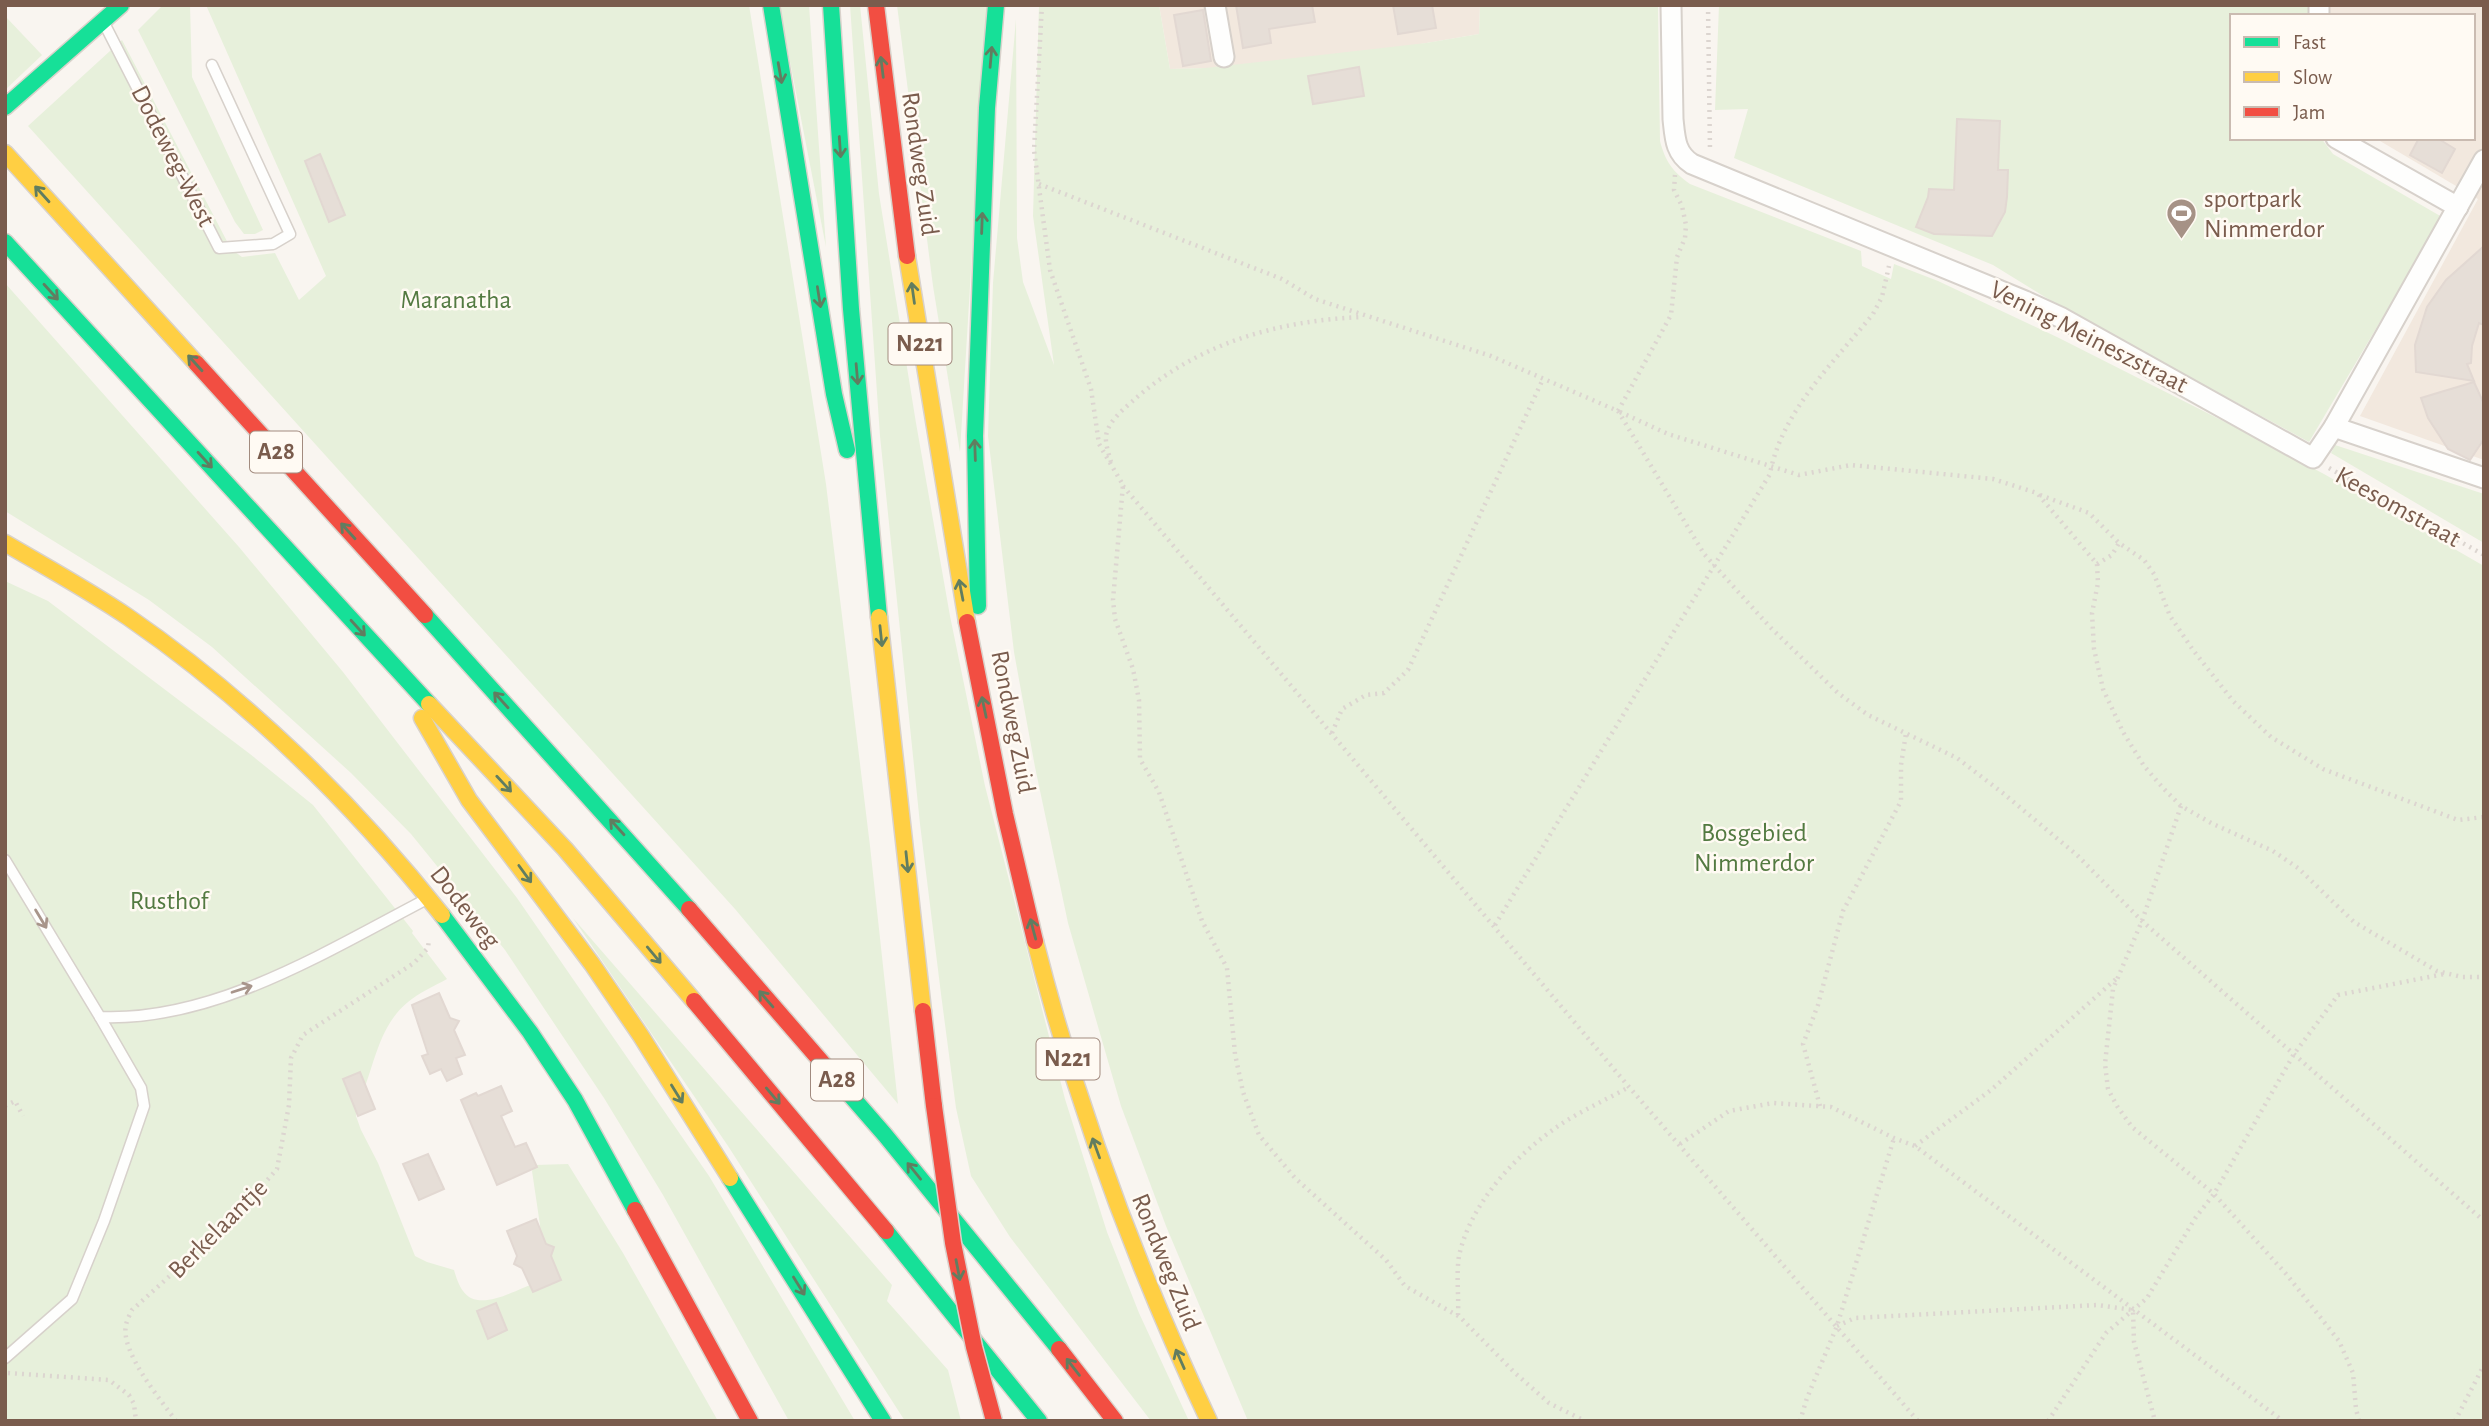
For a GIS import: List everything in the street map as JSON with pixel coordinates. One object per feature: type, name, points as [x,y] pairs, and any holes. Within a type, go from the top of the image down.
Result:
[{"type":"main road","points":[[5,107],[121,5]]},
{"type":"main road","name":"N221","points":[[771,5],[834,394],[874,568]]},
{"type":"main road","name":"N221","points":[[831,5],[850,296],[874,568],[934,1106],[955,1256],[974,1347],[994,1421]]},
{"type":"main road","name":"Rondweg Zuid","points":[[876,5],[900,203],[955,559],[1027,906],[1069,1064],[1123,1223],[1157,1308],[1209,1421]]},
{"type":"main road","name":"N221","points":[[979,681],[975,436],[987,108],[996,5]]},
{"type":"main road","name":"A28","points":[[5,153],[618,828],[885,1135],[1012,1289],[1115,1421]]},
{"type":"main road","name":"A28","points":[[5,242],[390,663],[565,849],[841,1175],[1040,1421]]},
{"type":"main road","name":"Dodeweg","points":[[5,543],[130,619],[203,675],[325,785],[379,841],[444,917],[577,1103],[750,1421]]},
{"type":"main road","name":"A28","points":[[390,663],[469,800],[592,964],[641,1036],[883,1421]]},
{"type":"street","points":[[1215,5],[1224,57]]},
{"type":"street","points":[[1671,5],[1673,119],[1678,150],[1683,158]]},
{"type":"street","points":[[2340,140],[2458,207]]},
{"type":"street","name":"Vening Meineszstraat","points":[[1683,158],[2025,300],[2072,323],[2313,458]]},
{"type":"street","points":[[2313,458],[2334,427],[2484,160]]},
{"type":"street","points":[[2334,427],[2484,478]]},
{"type":"lane","name":"Dodeweg-West","points":[[103,21],[219,248],[273,244],[290,234],[212,65]]},
{"type":"lane","points":[[5,860],[141,1088],[144,1106],[104,1221],[72,1299],[5,1358]]},
{"type":"lane","points":[[100,1017],[126,1018],[177,1009],[273,980],[428,899]]},
{"type":"path","points":[[1042,5],[1034,150],[1050,270],[1091,389],[1098,444],[1123,485],[1629,1087],[1918,1421]]},
{"type":"path","points":[[1708,5],[1710,171]]},
{"type":"path","points":[[1618,411],[1671,315],[1677,257],[1685,238],[1685,214],[1674,190],[1673,180],[1683,158]]},
{"type":"path","points":[[1039,184],[1282,279],[1315,299],[1490,356],[1668,434],[1771,467],[1799,475],[1851,465],[1993,479],[2089,513],[2119,543],[2144,560],[2154,574],[2170,616],[2193,650],[2233,701],[2271,737],[2323,769],[2458,820],[2484,817]]},
{"type":"path","points":[[1495,925],[1770,474],[1773,458],[1798,408],[1873,314],[1882,297],[1893,247]]},
{"type":"path","points":[[1112,467],[1106,436],[1117,416],[1174,368],[1258,331],[1331,318],[1365,317]]},
{"type":"path","points":[[1332,733],[1342,709],[1366,695],[1384,693],[1408,670],[1543,379]]},
{"type":"path","points":[[1618,411],[1704,554],[1770,627],[1838,693],[1868,715],[1957,758],[2004,794],[2077,855],[2142,921],[2484,1221]]},
{"type":"path","name":"Keesomstraat","points":[[2313,458],[2484,555]]},
{"type":"path","points":[[1123,485],[1113,600],[1115,619],[1133,669],[1139,700],[1140,759],[1159,792],[1202,921],[1227,968],[1235,1054],[1243,1092],[1259,1135],[1295,1178],[1386,1260],[1405,1286],[1458,1315],[1549,1404],[1586,1421]]},
{"type":"path","points":[[2037,493],[2097,564],[2098,583],[2092,613],[2094,649],[2103,689],[2123,732],[2144,766],[2181,806],[2213,824],[2273,851],[2298,868],[2354,922],[2437,971],[2462,977],[2484,977]]},
{"type":"path","points":[[2097,564],[2112,555],[2119,543]]},
{"type":"path","points":[[1820,1106],[1803,1044],[1818,1005],[1843,911],[1901,801],[1901,765],[1906,733]]},
{"type":"path","points":[[2181,806],[2142,921],[2113,989],[2105,1064],[2108,1089],[2132,1127],[2214,1194],[2287,1275],[2339,1341],[2353,1373],[2356,1409],[2360,1421]]},
{"type":"path","name":"Berkelaantje","points":[[176,1421],[132,1354],[126,1336],[126,1325],[132,1310],[233,1219],[277,1169],[289,1105],[291,1058],[303,1035],[414,963],[428,948],[430,931],[444,917]]},
{"type":"path","points":[[2048,1421],[2106,1333],[2147,1298],[2196,1217],[2214,1194],[2294,1054],[2338,995],[2448,973]]},
{"type":"path","points":[[1914,1146],[1992,1090],[2085,1004],[2118,978]]},
{"type":"path","points":[[1458,1315],[1459,1258],[1470,1222],[1493,1186],[1554,1129],[1629,1087]]},
{"type":"path","points":[[5,1106],[15,1101],[23,1116]]},
{"type":"path","points":[[1679,1144],[1730,1111],[1773,1104],[1831,1107],[1914,1146],[2283,1421]]},
{"type":"path","points":[[1800,1421],[1837,1326],[1894,1138]]},
{"type":"path","points":[[1837,1326],[1855,1318],[2098,1305],[2133,1310]]},
{"type":"path","points":[[2133,1310],[2134,1342],[2155,1421]]},
{"type":"path","points":[[2455,1421],[2484,1366]]},
{"type":"path","points":[[5,1373],[108,1380],[129,1395],[134,1404],[136,1421]]},
{"type":"shaded area","points":[[1159,5],[1480,5],[1479,34],[1374,52],[1258,67],[1170,69]]},
{"type":"shaded area","points":[[2328,5],[2484,5],[2484,460],[2360,416],[2478,199],[2378,140],[2475,140],[2475,14],[2329,14]]},
{"type":"green space","points":[[163,5],[190,5],[192,77],[263,230],[255,234],[244,234],[235,222],[138,30]]},
{"type":"green space","name":"Maranatha","points":[[206,5],[749,5],[826,484],[898,1104],[735,909],[28,126],[122,40],[231,249],[242,257],[275,253],[299,300],[326,276]]},
{"type":"green space","points":[[779,5],[809,5],[826,247]]},
{"type":"green space","points":[[850,5],[860,5],[879,194],[950,616],[985,786],[1065,1099],[1107,1232],[1139,1313],[1189,1421],[1151,1421],[1010,1237],[971,1176],[956,1108],[920,824],[880,436]]},
{"type":"green space","points":[[897,5],[987,5],[960,452],[933,286]]},
{"type":"green space","name":"Bosgebied Nimmerdor","points":[[1039,5],[1159,5],[1170,69],[1205,68],[1426,43],[1479,34],[1480,5],[1658,5],[1660,141],[1670,166],[1690,184],[1861,251],[1862,266],[1891,279],[1894,264],[1938,281],[2059,338],[2324,474],[2484,566],[2484,1421],[1248,1421],[1166,1226],[1121,1106],[1068,923],[1014,652],[988,436],[993,283],[1016,19],[1017,238],[1023,282],[1054,365],[1033,216]]},
{"type":"green space","name":"sportpark Nimmerdor","points":[[1719,5],[2310,5],[2310,14],[2230,14],[2230,140],[2322,140],[2333,154],[2442,217],[2309,442],[2071,313],[1993,265],[1734,158],[1748,109],[1715,110]]},
{"type":"green space","points":[[5,16],[42,55],[5,90]]},
{"type":"green space","points":[[5,283],[239,547],[343,672],[517,898],[709,1176],[855,1421],[789,1421],[663,1195],[604,1098],[505,950],[411,834],[351,773],[212,647],[149,600],[5,511]]},
{"type":"green space","points":[[2335,445],[2484,494],[2484,543],[2331,453]]},
{"type":"green space","name":"Rusthof","points":[[5,581],[48,601],[313,805],[413,931],[447,979],[408,1002],[389,1024],[357,1106],[356,1116],[361,1130],[378,1163],[415,1256],[454,1270],[463,1291],[478,1300],[497,1298],[533,1284],[540,1225],[532,1171],[535,1165],[568,1164],[623,1253],[718,1421],[5,1421]]},
{"type":"green space","points":[[573,918],[892,1285],[887,1301],[948,1370],[961,1421],[905,1421],[728,1146]]},
{"type":"building","points":[[1236,5],[1312,5],[1315,22],[1269,29],[1271,43],[1243,48]]},
{"type":"building","points":[[1393,5],[1432,5],[1436,28],[1398,34]]},
{"type":"building","points":[[1203,10],[1211,61],[1183,66],[1174,15]]},
{"type":"building","points":[[1359,67],[1364,96],[1313,104],[1308,76]]},
{"type":"building","points":[[1957,119],[2000,121],[1998,170],[2008,170],[2007,197],[2005,212],[1992,236],[1934,234],[1916,227],[1929,189],[1954,190]]},
{"type":"building","points":[[2418,140],[2440,140],[2455,149],[2442,173],[2410,155]]},
{"type":"building","points":[[320,154],[345,215],[329,222],[305,161]]},
{"type":"building","points":[[2484,246],[2484,325],[2479,323],[2472,346],[2471,363],[2467,364],[2474,381],[2416,372],[2415,345],[2427,307],[2446,280]]},
{"type":"building","points":[[2474,382],[2484,404],[2484,439],[2470,460],[2448,449],[2428,418],[2421,398]]},
{"type":"building","points":[[439,993],[450,1018],[459,1021],[454,1030],[465,1055],[456,1058],[462,1074],[447,1081],[441,1069],[430,1074],[422,1056],[428,1054],[412,1005]]},
{"type":"building","points":[[360,1072],[375,1109],[358,1116],[343,1079]]},
{"type":"building","points":[[501,1086],[512,1111],[501,1116],[515,1147],[526,1143],[537,1167],[497,1185],[461,1100]]},
{"type":"building","points":[[428,1154],[444,1189],[419,1200],[403,1164]]},
{"type":"building","points":[[536,1219],[546,1244],[554,1247],[551,1256],[561,1280],[533,1292],[522,1268],[514,1264],[517,1256],[507,1231]]},
{"type":"building","points":[[496,1303],[507,1330],[488,1339],[477,1311]]},
{"type":"traffic: fast","points":[[5,107],[121,5]]},
{"type":"traffic: fast","points":[[771,5],[834,394],[847,450]]},
{"type":"traffic: fast","points":[[831,5],[851,309],[879,617]]},
{"type":"traffic: fast","points":[[978,606],[975,436],[987,108],[996,5]]},
{"type":"traffic: fast","points":[[5,242],[429,704]]},
{"type":"traffic: fast","points":[[425,615],[689,909]]},
{"type":"traffic: fast","points":[[442,915],[530,1032],[575,1100],[635,1210]]},
{"type":"traffic: fast","points":[[832,1074],[1059,1349]]},
{"type":"traffic: fast","points":[[730,1178],[883,1421]]},
{"type":"traffic: fast","points":[[886,1231],[1039,1421]]},
{"type":"traffic: slow","points":[[5,153],[196,363]]},
{"type":"traffic: slow","points":[[907,256],[967,622]]},
{"type":"traffic: slow","points":[[5,543],[128,617],[172,648],[256,717],[335,793],[408,873],[442,915]]},
{"type":"traffic: slow","points":[[879,617],[923,1011]]},
{"type":"traffic: slow","points":[[429,704],[565,849],[694,1001]]},
{"type":"traffic: slow","points":[[422,718],[469,800],[592,964],[641,1036],[730,1178]]},
{"type":"traffic: slow","points":[[1035,941],[1070,1064],[1110,1185],[1157,1304],[1209,1421]]},
{"type":"traffic: jam","points":[[876,5],[907,256]]},
{"type":"traffic: jam","points":[[196,363],[425,615]]},
{"type":"traffic: jam","points":[[967,622],[1005,814],[1035,941]]},
{"type":"traffic: jam","points":[[689,909],[832,1074]]},
{"type":"traffic: jam","points":[[694,1001],[886,1231]]},
{"type":"traffic: jam","points":[[923,1011],[934,1106]]},
{"type":"traffic: jam","points":[[934,1106],[953,1243],[974,1347],[994,1421]]},
{"type":"traffic: jam","points":[[635,1210],[750,1421]]},
{"type":"traffic: jam","points":[[1059,1349],[1115,1421]]},
{"type":"place","name":"sportpark Nimmerdor","points":[[2181,241]]}]
